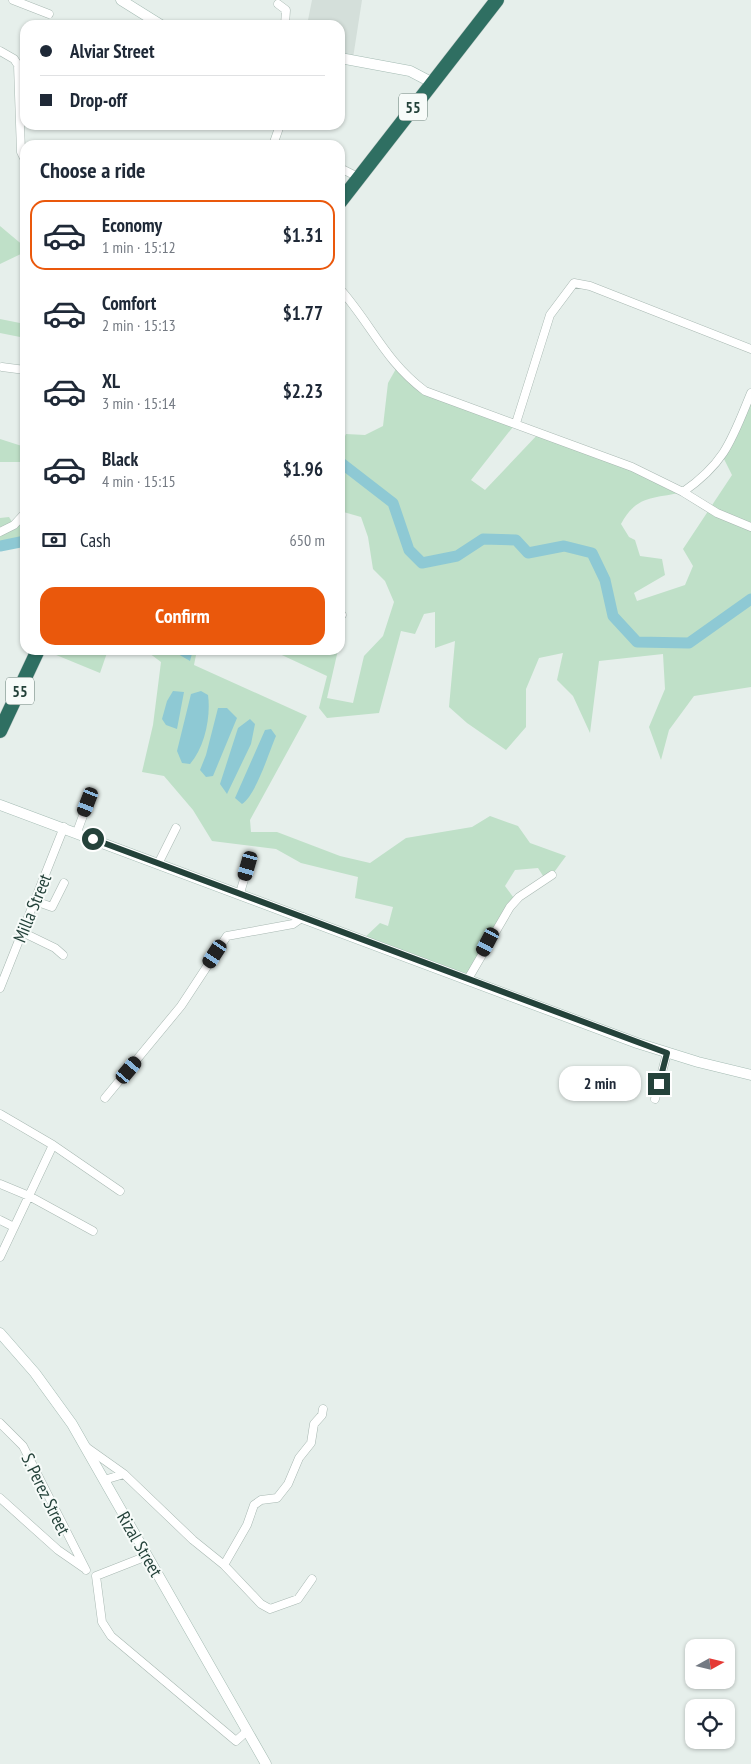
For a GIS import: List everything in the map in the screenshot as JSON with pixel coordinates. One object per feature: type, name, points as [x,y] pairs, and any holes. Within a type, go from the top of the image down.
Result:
[{"type":"highway","name":"55","points":[[345,195],[497,0]]},
{"type":"highway","name":"55","points":[[0,731],[36,655]]},
{"type":"street","points":[[13,0],[49,14]]},
{"type":"street","points":[[121,0],[153,20]]},
{"type":"street","points":[[278,4],[286,10],[285,20]]},
{"type":"street","points":[[0,51],[20,65]]},
{"type":"street","points":[[345,59],[410,71],[433,83]]},
{"type":"street","points":[[345,170],[358,177]]},
{"type":"street","points":[[516,423],[550,315],[574,283],[590,286],[751,350]]},
{"type":"street","points":[[345,296],[388,357],[406,377],[425,391],[632,467],[683,492],[717,513],[751,527]]},
{"type":"street","points":[[2,367],[20,369]]},
{"type":"street","points":[[683,492],[703,477],[723,457],[751,393]]},
{"type":"street","points":[[0,532],[14,525],[20,518]]},
{"type":"street","points":[[77,832],[88,802]]},
{"type":"street","points":[[0,805],[77,832],[158,864],[667,1053],[751,1075]]},
{"type":"street","name":"Milla Street","points":[[0,988],[64,828]]},
{"type":"street","points":[[158,864],[176,828]]},
{"type":"street","points":[[240,893],[248,866]]},
{"type":"street","points":[[468,979],[510,907],[519,897],[552,874]]},
{"type":"street","points":[[35,901],[52,907],[64,883]]},
{"type":"street","points":[[106,1098],[180,1006],[227,936],[293,924],[303,917]]},
{"type":"street","points":[[22,932],[55,948],[62,956]]},
{"type":"street","points":[[655,1099],[667,1053]]},
{"type":"street","points":[[0,1114],[52,1145],[120,1190]]},
{"type":"street","points":[[0,1257],[52,1145]]},
{"type":"street","points":[[0,1184],[29,1196],[93,1231]]},
{"type":"street","points":[[0,1220],[14,1227]]},
{"type":"street","name":"Rizal Street","points":[[0,1333],[35,1373],[72,1424],[246,1732],[266,1764]]},
{"type":"street","points":[[224,1565],[248,1525],[254,1505],[261,1500],[277,1498],[288,1484],[300,1458],[311,1443],[314,1424],[320,1418],[322,1409]]},
{"type":"street","name":"S. Perez Street","points":[[0,1422],[23,1446],[86,1570]]},
{"type":"street","points":[[85,1446],[124,1474],[193,1540],[224,1565],[261,1604],[270,1609],[298,1599],[312,1579]]},
{"type":"street","points":[[104,1480],[124,1474]]},
{"type":"street","points":[[0,1498],[58,1550],[96,1576]]},
{"type":"street","points":[[96,1576],[147,1556]]},
{"type":"street","points":[[96,1576],[102,1622],[111,1636],[236,1741],[246,1732]]},
{"type":"shaded area","points":[[312,0],[362,0],[353,58],[345,57],[345,20],[308,20]]},
{"type":"green space","points":[[0,226],[20,243],[20,254],[0,264]]},
{"type":"green space","points":[[0,319],[20,323],[20,337],[0,333]]},
{"type":"green space","points":[[397,367],[425,391],[516,423],[471,480],[485,490],[540,432],[683,492],[655,497],[640,503],[627,514],[621,524],[629,537],[635,540],[640,556],[662,559],[665,575],[634,593],[637,601],[685,585],[693,566],[683,549],[732,475],[723,457],[751,391],[751,687],[694,696],[669,730],[661,760],[649,727],[665,689],[663,654],[599,661],[590,733],[573,696],[557,680],[563,653],[539,658],[526,689],[526,727],[506,750],[467,723],[449,707],[455,641],[435,648],[435,612],[424,614],[415,634],[401,631],[379,713],[327,718],[319,708],[327,676],[282,655],[337,655],[327,698],[353,703],[364,656],[383,636],[394,602],[385,581],[373,569],[368,537],[361,517],[345,512],[345,436],[346,434],[365,435],[383,426],[388,383]]},
{"type":"green space","points":[[0,439],[20,445],[20,462],[0,462]]},
{"type":"green space","points":[[9,517],[14,525],[20,522],[20,540],[0,546],[0,518]]},
{"type":"green space","points":[[56,655],[106,655],[100,673]]},
{"type":"green space","points":[[152,655],[196,655],[194,665],[307,716],[250,820],[251,832],[277,832],[340,856],[370,863],[406,838],[472,827],[490,816],[518,826],[530,843],[566,856],[552,875],[545,879],[538,868],[515,870],[505,886],[516,901],[468,979],[362,940],[380,923],[388,926],[393,907],[355,898],[358,877],[301,863],[276,849],[212,841],[193,810],[164,776],[142,772],[153,725],[161,662]]},
{"type":"water","points":[[180,655],[192,655],[190,661]]},
{"type":"water","points":[[173,691],[184,692],[177,729],[166,725],[162,719],[167,701]]},
{"type":"water","points":[[201,691],[208,695],[209,703],[206,731],[200,749],[190,764],[182,763],[177,751],[191,694]]},
{"type":"water","points":[[218,708],[227,708],[237,718],[213,776],[206,777],[200,770],[206,755]]},
{"type":"water","points":[[250,719],[255,724],[251,744],[227,794],[220,784],[238,728]]},
{"type":"water","points":[[271,729],[276,736],[262,773],[252,792],[242,804],[235,798],[265,730]]},
{"type":"waterway","points":[[345,466],[393,503],[409,550],[422,563],[457,556],[483,539],[516,540],[528,553],[564,546],[592,553],[605,580],[613,616],[637,642],[689,643],[751,599]]},
{"type":"waterway","points":[[0,546],[20,542]]},
{"type":"route","points":[[93,839],[667,1053],[659,1084]]}]
